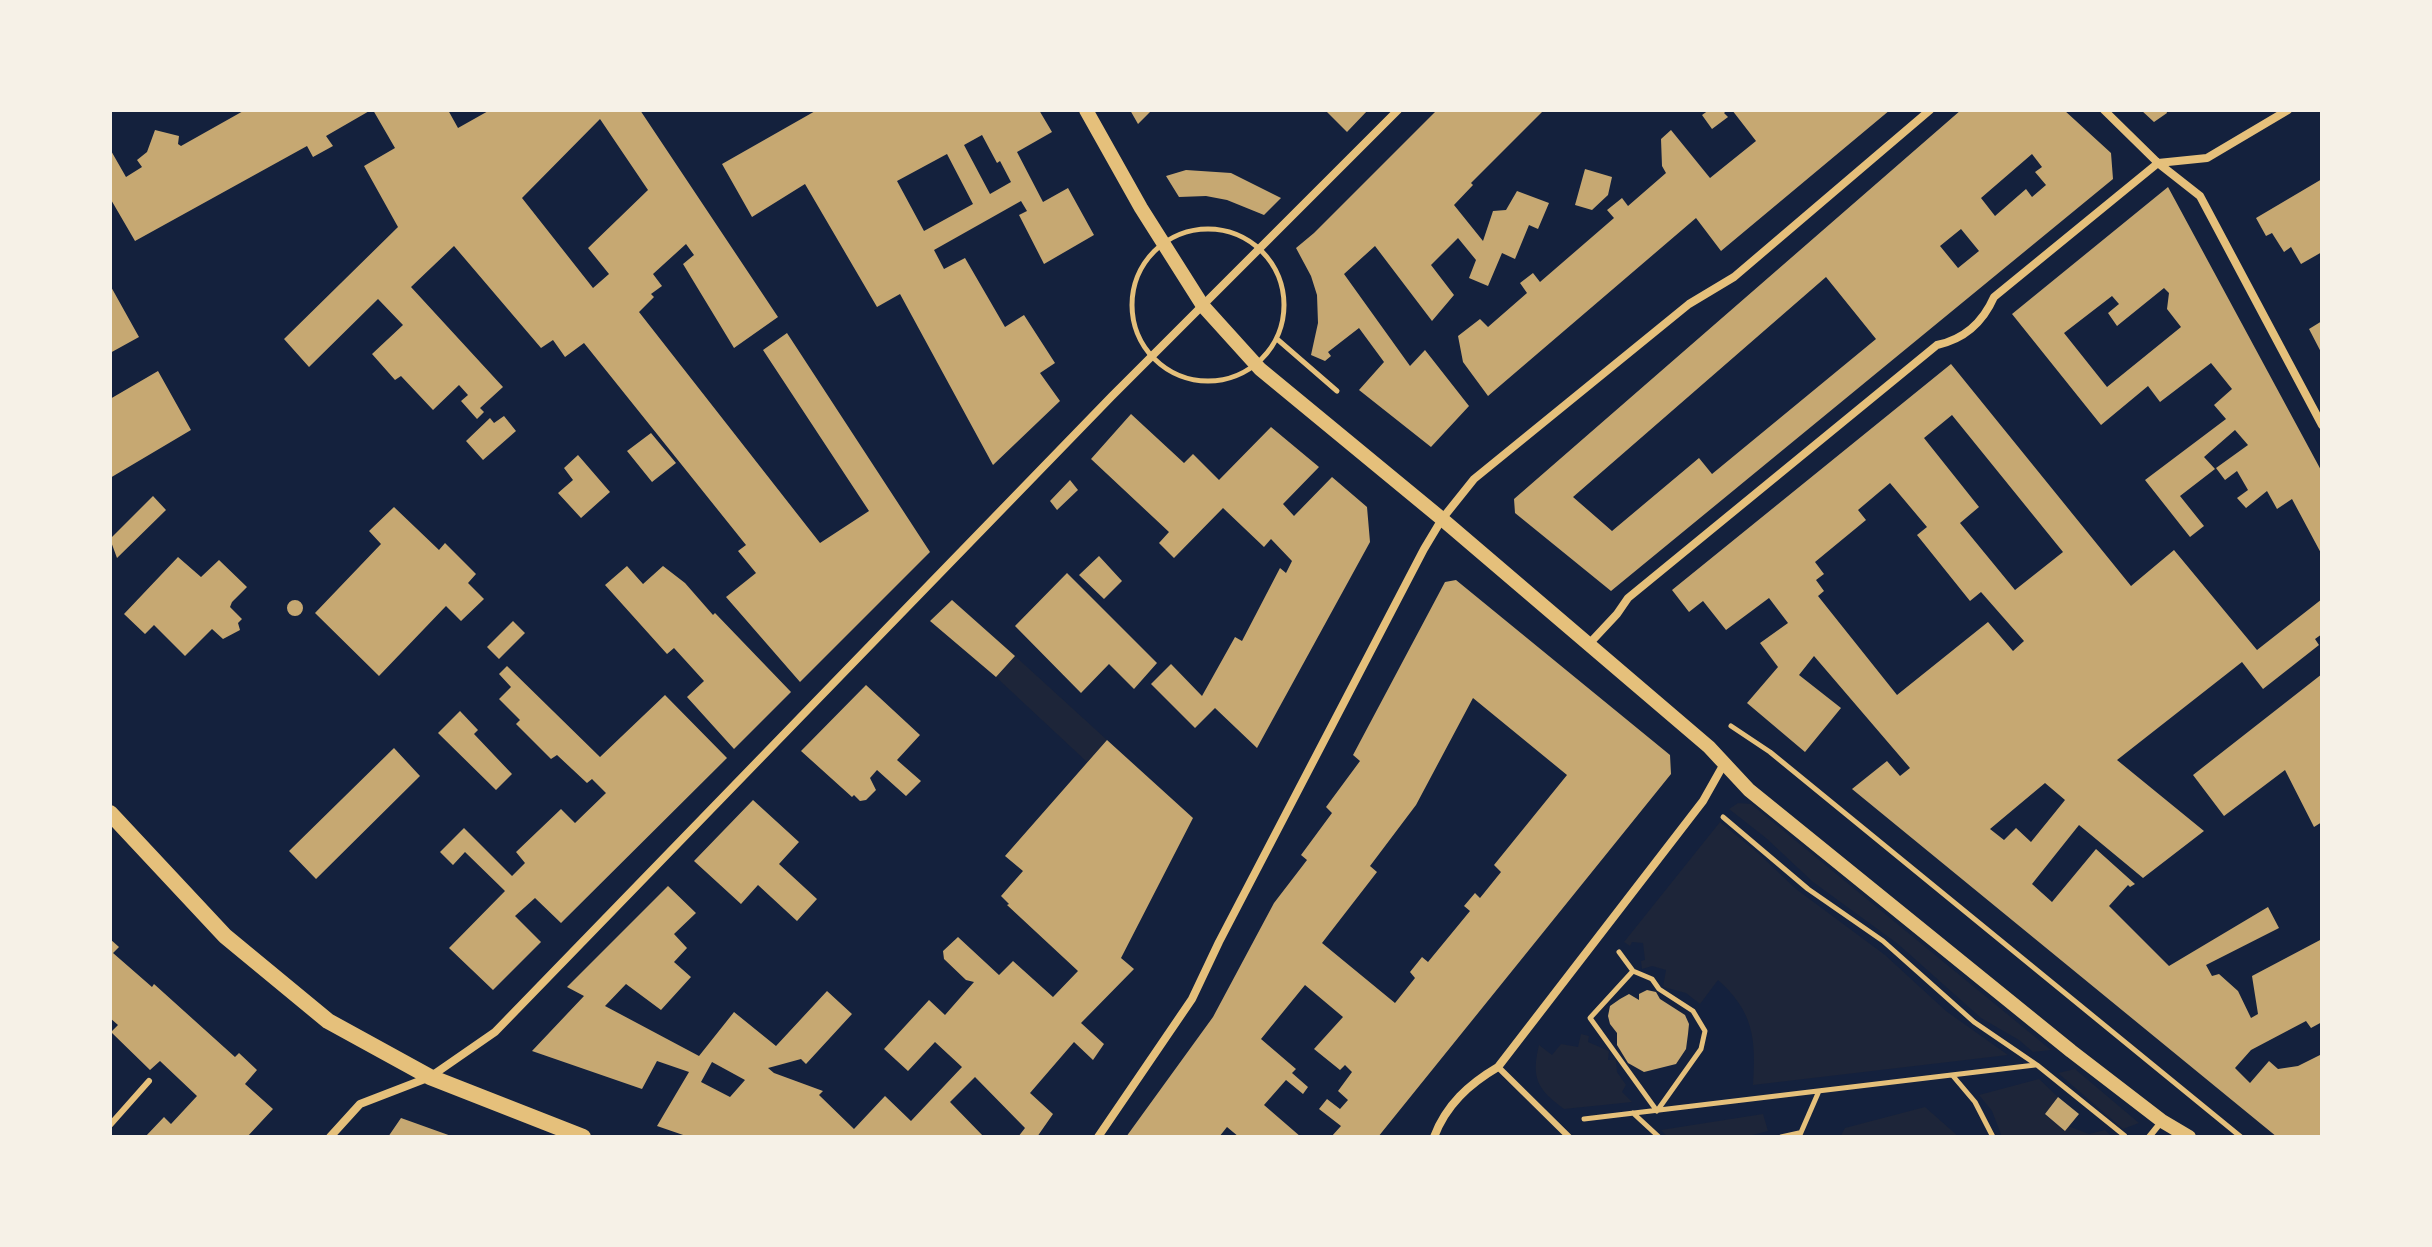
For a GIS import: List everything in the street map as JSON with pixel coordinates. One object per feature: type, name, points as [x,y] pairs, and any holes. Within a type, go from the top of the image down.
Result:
[{"type":"main road","points":[[110,813],[225,936],[328,1021],[430,1077],[583,1137]]},
{"type":"street","points":[[1086,110],[1141,208],[1203,306],[1260,369],[1442,519],[1725,761],[1749,790],[2071,1051],[2162,1121],[2189,1137]]},
{"type":"street","points":[[330,1137],[360,1104],[430,1077],[495,1032],[1112,396],[1398,110]]},
{"type":"street","points":[[1098,1137],[1192,999],[1442,519],[1474,479],[1689,304],[1734,277],[1930,110]]},
{"type":"street","points":[[2104,110],[2158,163],[2200,196],[2322,425]]},
{"type":"street","points":[[1588,645],[1628,598],[1937,345],[1955,341],[1985,317],[1994,297],[2158,163],[2207,158],[2288,110]]},
{"type":"street","points":[[1434,1137],[1442,1118],[1471,1083],[1498,1067],[1703,801],[1725,761]]},
{"type":"lane","points":[[1498,1067],[1569,1137]]},
{"type":"lane","points":[[110,1125],[149,1081]]},
{"type":"lane","points":[[2149,1137],[2162,1121]]},
{"type":"path","points":[[1277,339],[1339,393]]},
{"type":"path","points":[[1730,726],[1770,752],[2241,1137]]},
{"type":"path","points":[[1722,816],[1808,889],[1883,941],[1974,1022],[2037,1065],[2126,1137]]},
{"type":"path","points":[[1617,948],[1633,971],[1652,979],[1659,989],[1693,1011],[1705,1031],[1701,1049],[1657,1111]]},
{"type":"path","points":[[1633,971],[1590,1018],[1657,1111]]},
{"type":"path","points":[[1574,1120],[2050,1062]]},
{"type":"path","points":[[1952,1075],[1975,1102],[1993,1137]]},
{"type":"path","points":[[1781,1137],[1799,1135],[1819,1091]]},
{"type":"path","points":[[1633,1113],[1659,1137]]},
{"type":"shaded area","points":[[1015,656],[1107,740],[1087,762],[996,677]]},
{"type":"shaded area","points":[[1738,803],[1751,804],[2051,1050],[2033,1052],[1981,1018],[1898,944],[1813,882],[1729,809]]},
{"type":"shaded area","points":[[1720,822],[1796,889],[1885,955],[1946,1011],[2008,1055],[1753,1085],[1754,1054],[1750,1027],[1746,1015],[1730,992],[1718,980],[1700,1004],[1686,993],[1663,987],[1666,970],[1652,966],[1642,969],[1641,961],[1645,960],[1643,943],[1632,942],[1630,946],[1624,942]]},
{"type":"shaded area","points":[[1581,1034],[1589,1036],[1588,1042],[1609,1051],[1608,1060],[1616,1060],[1617,1072],[1626,1085],[1622,1092],[1632,1102],[1564,1109],[1542,1089],[1536,1074],[1539,1045],[1552,1055],[1561,1044],[1578,1047]]},
{"type":"shaded area","points":[[2075,1069],[2139,1123],[2123,1129],[2058,1073]]},
{"type":"shaded area","points":[[2039,1079],[2058,1097],[2045,1115],[2064,1130],[2068,1126],[2089,1134],[2105,1130],[2112,1137],[2002,1137],[1992,1111],[1979,1095]]},
{"type":"shaded area","points":[[1925,1107],[1959,1137],[1840,1137],[1845,1128]]},
{"type":"shaded area","points":[[1763,1114],[1768,1131],[1744,1137],[1668,1137],[1661,1130]]},
{"type":"building","points":[[245,110],[371,110],[326,136],[333,146],[313,157],[307,146],[135,241],[110,198],[110,149],[126,177],[142,167],[137,160],[147,152],[155,130],[179,136],[178,144],[181,146]]},
{"type":"building","points":[[373,110],[448,110],[458,128],[490,110],[640,110],[778,317],[734,348],[683,264],[694,255],[686,244],[653,274],[662,286],[651,294],[654,297],[639,312],[820,543],[869,511],[763,350],[787,333],[930,552],[800,682],[726,597],[756,573],[738,551],[746,545],[584,343],[565,357],[553,340],[541,348],[454,246],[411,287],[503,387],[480,408],[484,412],[477,419],[461,401],[468,395],[459,385],[433,410],[401,376],[395,380],[372,354],[403,325],[378,299],[309,367],[284,339],[398,227],[364,166],[395,148]],"holes":[[[600,119],[648,190],[588,248],[609,274],[593,288],[522,198]]]},
{"type":"building","points":[[817,110],[1039,110],[1052,132],[1017,152],[1043,202],[1068,188],[1094,235],[1044,264],[1019,215],[1027,211],[1021,201],[934,250],[944,269],[965,258],[1005,327],[1024,315],[1055,363],[1040,373],[1060,401],[993,465],[900,294],[877,307],[805,184],[752,217],[722,164]],"holes":[[[982,135],[1011,182],[990,194],[964,145]],[[947,154],[973,204],[924,231],[897,181]]]},
{"type":"building","points":[[1130,110],[1152,110],[1138,124]]},
{"type":"building","points":[[1325,110],[1368,110],[1347,132]]},
{"type":"building","points":[[1437,110],[1544,110],[1471,183],[1473,185],[1454,205],[1483,241],[1493,211],[1506,210],[1517,191],[1549,203],[1538,229],[1529,225],[1515,259],[1502,253],[1488,286],[1469,278],[1476,260],[1458,238],[1431,265],[1454,295],[1432,321],[1375,246],[1344,274],[1410,366],[1425,350],[1469,406],[1431,447],[1359,390],[1384,362],[1359,328],[1328,352],[1331,356],[1325,361],[1311,355],[1318,323],[1317,295],[1296,248]]},
{"type":"building","points":[[1709,110],[1727,110],[1724,113],[1728,117],[1712,129],[1702,115]]},
{"type":"building","points":[[1732,110],[1890,110],[1721,251],[1696,218],[1488,396],[1463,362],[1458,336],[1480,319],[1488,327],[1527,293],[1520,283],[1533,273],[1540,282],[1614,218],[1607,210],[1622,198],[1628,206],[1666,173],[1662,166],[1661,139],[1671,130],[1710,178],[1756,141]]},
{"type":"building","points":[[1961,110],[2064,110],[2111,153],[2113,179],[1611,591],[1515,513],[1514,499]],"holes":[[[2032,154],[2042,167],[2035,172],[2046,185],[2032,197],[2026,189],[1995,216],[1981,198]],[[1961,229],[1979,251],[1958,268],[1940,246]],[[1826,277],[1876,339],[1712,474],[1699,458],[1612,531],[1573,497]]]},
{"type":"building","points":[[2141,110],[2166,110],[2167,113],[2154,122]]},
{"type":"building","points":[[1585,169],[1612,177],[1608,195],[1592,210],[1575,205]]},
{"type":"building","points":[[1186,170],[1231,173],[1281,198],[1264,215],[1227,200],[1206,196],[1179,197],[1166,176]]},
{"type":"building","points":[[2322,179],[2322,252],[2301,264],[2291,247],[2284,252],[2272,233],[2266,236],[2256,218]]},
{"type":"building","points":[[2168,187],[2322,472],[2322,555],[2292,499],[2277,509],[2267,491],[2246,508],[2237,498],[2248,490],[2237,471],[2225,480],[2216,468],[2248,445],[2235,430],[2204,457],[2215,469],[2180,496],[2204,526],[2190,537],[2145,480],[2226,419],[2214,405],[2232,389],[2211,363],[2160,402],[2148,386],[2101,425],[2012,314]],"holes":[[[2164,288],[2169,293],[2167,309],[2181,327],[2107,387],[2064,333],[2112,296],[2119,304],[2108,313],[2117,326]]]},
{"type":"building","points":[[110,285],[139,337],[110,353]]},
{"type":"building","points":[[2322,321],[2322,354],[2309,329]]},
{"type":"building","points":[[1951,364],[2131,586],[2174,550],[2257,650],[2322,599],[2322,634],[2315,639],[2319,645],[2263,689],[2242,662],[2117,760],[2204,831],[2143,878],[2079,825],[2032,884],[2052,902],[2096,849],[2135,884],[2128,885],[2109,906],[2169,966],[2268,907],[2279,928],[2206,965],[2212,976],[2219,974],[2238,991],[2251,1018],[2258,1014],[2252,976],[2322,939],[2322,1022],[2311,1028],[2306,1021],[2251,1050],[2235,1068],[2250,1083],[2269,1061],[2278,1069],[2298,1066],[2322,1054],[2322,1137],[2277,1137],[1852,789],[1887,761],[1900,776],[1910,768],[1814,656],[1799,675],[1841,708],[1805,752],[1747,703],[1778,667],[1760,643],[1788,623],[1769,598],[1726,630],[1703,601],[1689,612],[1672,590]],"holes":[[[1952,415],[2063,552],[2015,590],[1960,523],[1979,507],[1924,438]],[[1890,483],[1927,527],[1917,535],[1970,601],[1981,592],[2024,641],[2013,651],[1988,622],[1897,695],[1818,596],[1824,591],[1816,580],[1824,574],[1815,562],[1866,520],[1858,510]],[[2045,783],[2065,800],[2031,842],[2016,828],[2004,840],[1990,829]]]},
{"type":"building","points":[[158,371],[191,430],[110,478],[110,399]]},
{"type":"building","points":[[1131,414],[1184,463],[1193,454],[1219,480],[1271,427],[1319,467],[1283,504],[1294,516],[1332,477],[1367,507],[1370,542],[1257,748],[1215,708],[1195,728],[1151,684],[1171,664],[1202,696],[1235,637],[1242,641],[1280,568],[1286,573],[1292,561],[1271,539],[1264,547],[1223,508],[1174,558],[1159,543],[1169,532],[1091,459]]},
{"type":"building","points":[[504,416],[516,431],[483,460],[466,441],[490,418],[494,423]]},
{"type":"building","points":[[651,433],[676,463],[652,482],[627,451]]},
{"type":"building","points":[[578,455],[610,492],[581,518],[558,493],[573,480],[564,468]]},
{"type":"building","points":[[1070,480],[1078,490],[1057,510],[1050,501]]},
{"type":"building","points":[[153,496],[166,510],[117,558],[110,539]]},
{"type":"building","points":[[394,507],[439,550],[445,543],[476,574],[468,583],[484,599],[461,621],[446,606],[379,676],[315,613],[381,544],[369,531]]},
{"type":"building","points":[[1099,556],[1122,581],[1104,599],[1079,575]]},
{"type":"building","points":[[178,557],[201,577],[219,560],[247,587],[230,607],[242,619],[238,623],[240,630],[223,639],[212,629],[185,656],[154,625],[145,634],[124,614]]},
{"type":"building","points":[[627,566],[643,584],[663,566],[685,583],[791,692],[734,749],[687,697],[704,681],[674,648],[667,654],[605,585]]},
{"type":"building","points":[[1067,573],[1157,663],[1134,689],[1109,664],[1081,693],[1015,626]]},
{"type":"building","points":[[1456,580],[1670,755],[1671,774],[1378,1137],[1331,1137],[1341,1126],[1319,1109],[1327,1099],[1340,1109],[1348,1100],[1338,1091],[1352,1072],[1345,1065],[1340,1070],[1314,1049],[1343,1017],[1305,985],[1261,1039],[1296,1069],[1292,1073],[1308,1087],[1303,1094],[1286,1080],[1264,1105],[1301,1137],[1239,1137],[1227,1127],[1219,1137],[1126,1137],[1213,1017],[1274,903],[1307,860],[1301,855],[1332,813],[1326,807],[1360,761],[1353,755],[1445,582]],"holes":[[[1473,698],[1567,775],[1494,865],[1501,872],[1480,898],[1475,893],[1464,906],[1470,911],[1428,962],[1422,957],[1410,972],[1415,978],[1395,1003],[1322,943],[1377,872],[1370,866],[1416,805]]]},
{"type":"building","points":[[295,600],[301,602],[301,614],[295,616],[289,614],[287,608],[289,602]]},
{"type":"building","points":[[952,600],[1015,656],[996,677],[930,621]]},
{"type":"building","points":[[513,621],[525,633],[499,659],[487,647]]},
{"type":"building","points":[[507,666],[600,757],[665,695],[727,758],[561,923],[535,898],[515,916],[541,942],[493,990],[449,948],[505,891],[465,852],[453,865],[440,852],[464,828],[512,876],[525,863],[516,852],[561,809],[575,823],[606,793],[592,779],[587,783],[557,755],[551,759],[516,724],[520,720],[499,699],[511,687],[499,674]]},
{"type":"building","points":[[2322,674],[2322,822],[2314,827],[2285,770],[2224,816],[2193,775]]},
{"type":"building","points":[[866,685],[920,735],[897,760],[921,781],[906,796],[877,770],[870,778],[876,790],[866,800],[860,801],[801,751]]},
{"type":"building","points":[[460,711],[478,730],[474,734],[512,774],[496,790],[438,733]]},
{"type":"building","points":[[1107,740],[1193,818],[1121,958],[1134,969],[1081,1023],[1104,1044],[1093,1060],[1074,1042],[1030,1093],[1053,1114],[1037,1137],[1018,1137],[1025,1128],[975,1077],[950,1102],[984,1137],[689,1137],[657,1126],[689,1072],[657,1061],[642,1089],[532,1051],[584,996],[567,987],[668,886],[696,913],[674,934],[687,948],[674,962],[691,977],[661,1010],[626,984],[605,1006],[699,1056],[734,1012],[776,1046],[827,991],[852,1014],[806,1064],[801,1059],[768,1068],[823,1091],[819,1095],[854,1129],[885,1096],[911,1121],[962,1067],[935,1042],[908,1071],[884,1049],[929,1000],[945,1015],[974,982],[966,980],[944,959],[943,951],[958,937],[999,975],[1013,961],[1053,997],[1078,971],[1001,896],[1023,871],[1005,856]],"holes":[[[712,1062],[745,1080],[730,1097],[701,1082]]]},
{"type":"building","points":[[394,748],[420,776],[316,879],[289,851]]},
{"type":"building","points":[[753,800],[799,842],[779,864],[817,899],[797,921],[758,885],[741,904],[694,861]]},
{"type":"building","points":[[110,939],[119,947],[113,953],[152,987],[154,984],[235,1057],[239,1053],[257,1070],[245,1084],[273,1109],[247,1137],[145,1137],[164,1117],[171,1124],[197,1096],[160,1061],[150,1070],[111,1032],[118,1025],[110,1018]]},
{"type":"building","points":[[1647,990],[1656,992],[1660,999],[1685,1015],[1689,1024],[1686,1049],[1676,1064],[1644,1072],[1628,1063],[1617,1045],[1617,1033],[1608,1016],[1610,1006],[1620,999],[1629,994],[1639,1000],[1639,994]]},
{"type":"building","points":[[2058,1097],[2079,1114],[2065,1131],[2045,1114]]},
{"type":"building","points":[[401,1118],[454,1137],[388,1137]]}]
